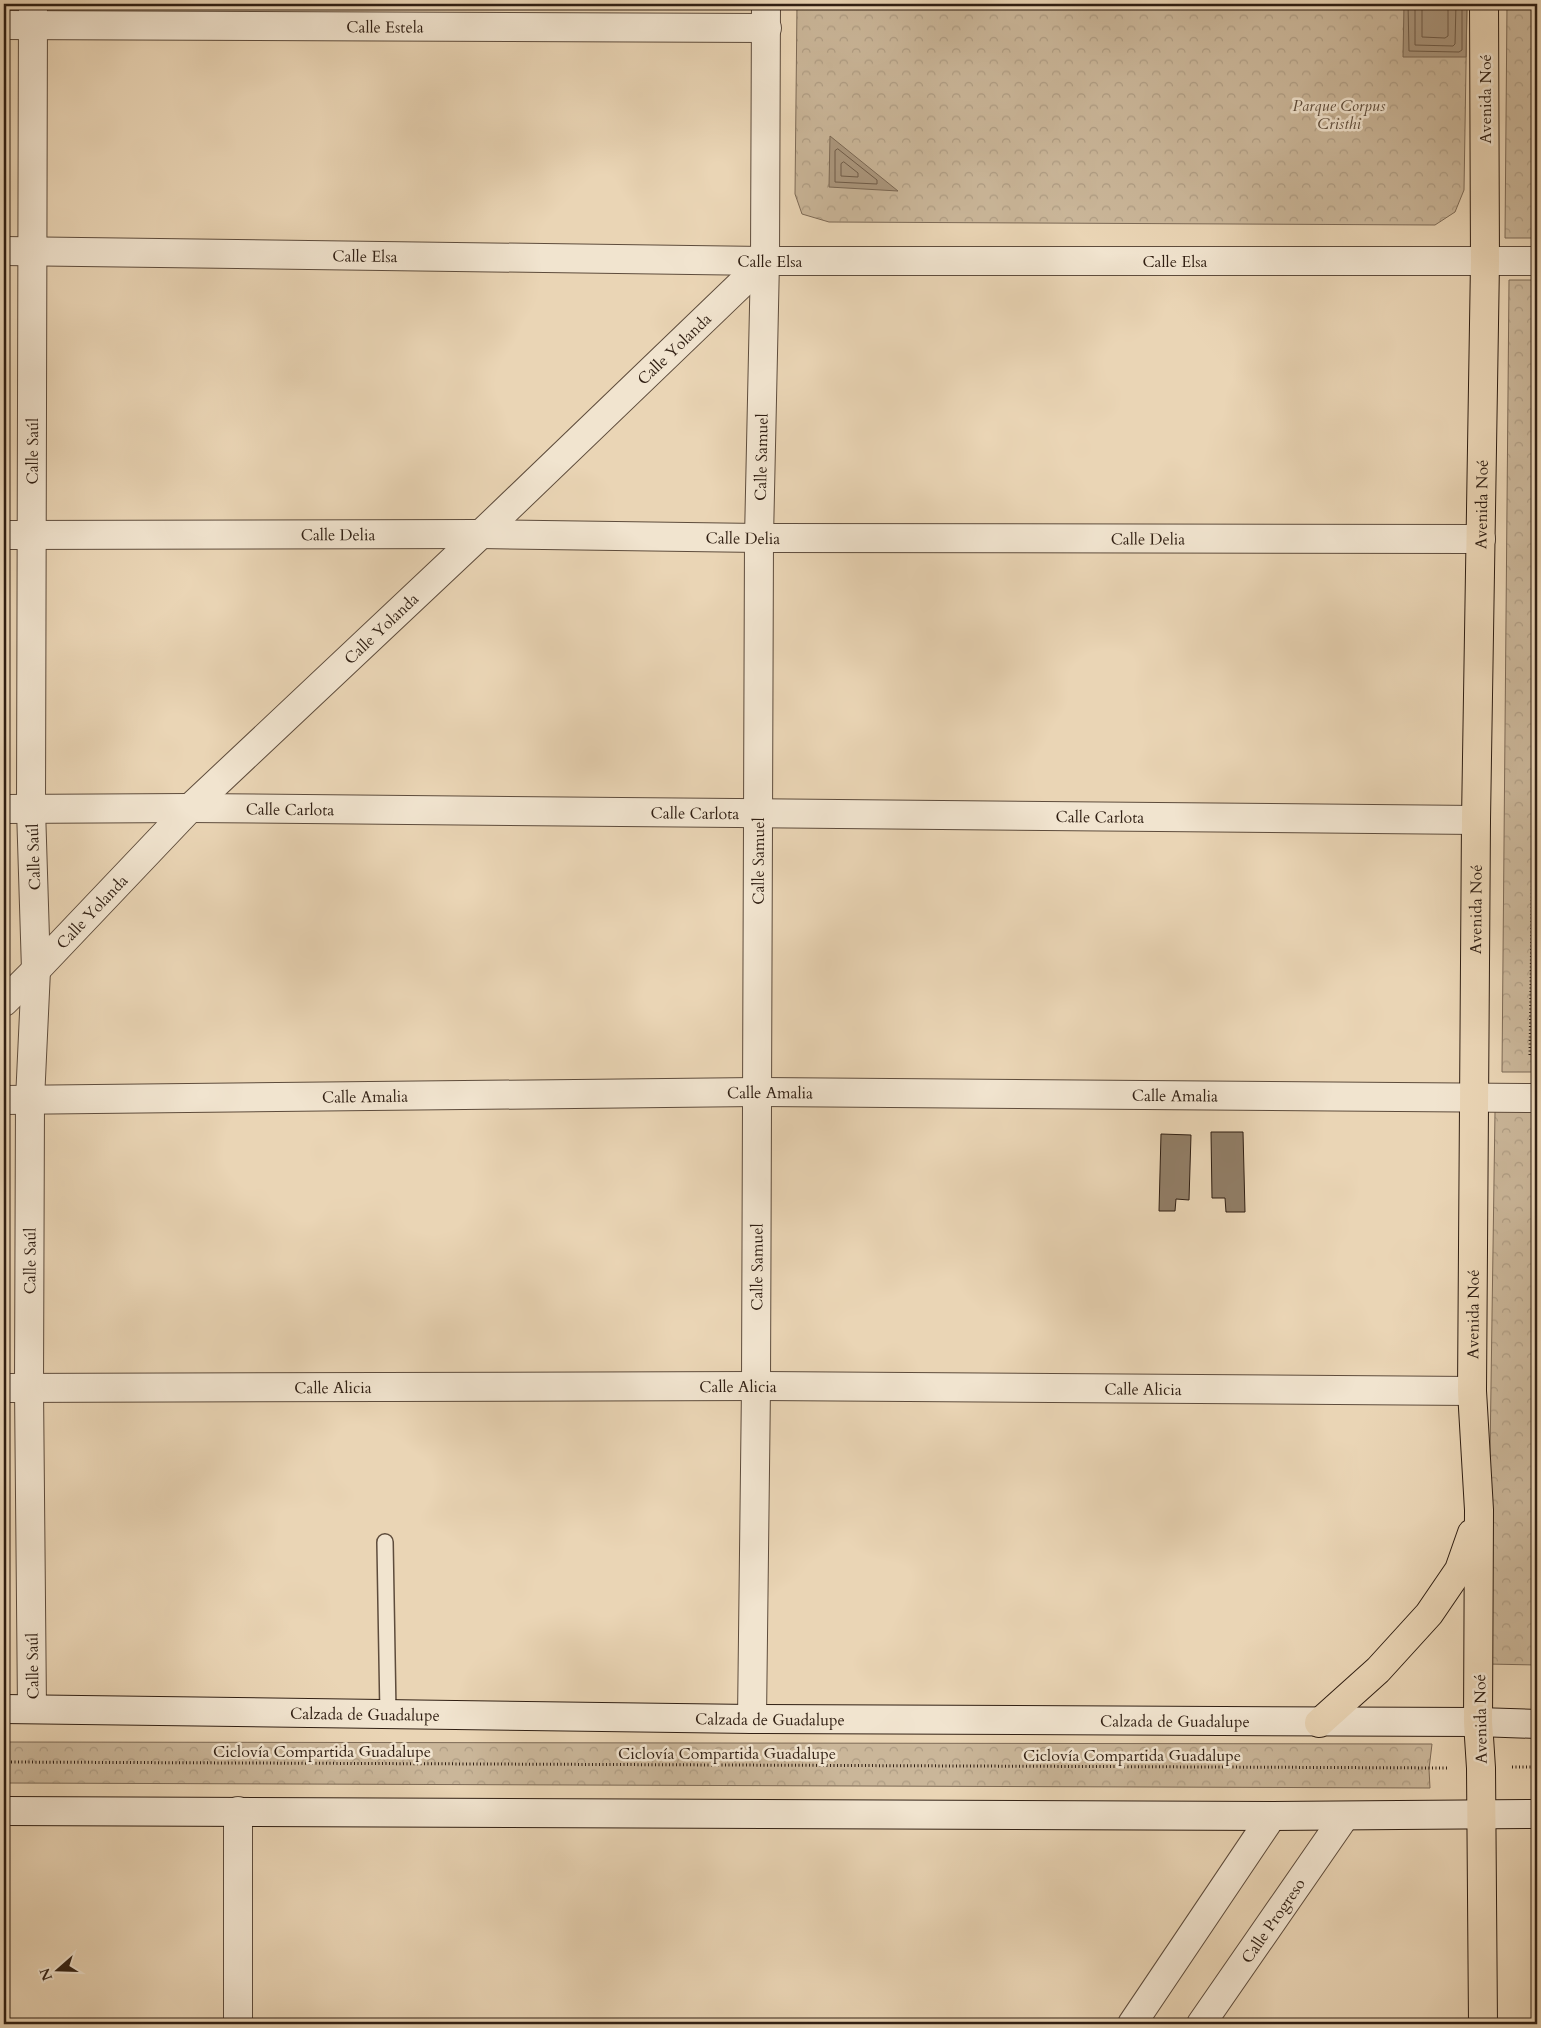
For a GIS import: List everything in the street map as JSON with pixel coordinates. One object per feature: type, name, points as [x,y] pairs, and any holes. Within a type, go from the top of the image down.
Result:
[{"type":"main road","name":"Avenida Noé","points":[[1483,2024],[1482,1814],[1478,1722],[1480,1510],[1472,1391],[1476,820],[1485,262],[1484,4]]},
{"type":"main road","points":[[1319,1722],[1378,1670],[1429,1614],[1459,1570],[1480,1510]]},
{"type":"street","name":"Calle Estela","points":[[4,25],[33,15],[767,16]]},
{"type":"street","name":"Calle Saúl","points":[[32,1709],[16,1388],[36,970],[31,809],[33,15]]},
{"type":"street","name":"Calle Samuel","points":[[752,1719],[756,1386],[759,538],[765,262],[767,16]]},
{"type":"street","name":"Calle Elsa","points":[[4,250],[765,262],[1537,261]]},
{"type":"street","name":"Calle Yolanda","points":[[4,1002],[190,808],[481,534],[765,262]]},
{"type":"street","name":"Calle Delia","points":[[4,536],[481,534],[759,538],[1481,539]]},
{"type":"street","name":"Calle Carlota","points":[[4,809],[190,808],[1476,820]]},
{"type":"street","name":"Calle Amalia","points":[[4,1100],[756,1092],[1537,1098]]},
{"type":"street","name":"Calle Alicia","points":[[16,1388],[756,1386],[1472,1391]]},
{"type":"street","name":"Calzada de Guadalupe","points":[[4,1709],[752,1719],[1478,1722],[1537,1724]]},
{"type":"street","points":[[4,1811],[1272,1816],[1537,1814]]},
{"type":"street","points":[[238,1811],[238,2024]]},
{"type":"street","points":[[1132,2024],[1272,1816]]},
{"type":"street","name":"Calle Progreso","points":[[1201,2024],[1345,1816]]},
{"type":"lane","points":[[385,1542],[388,1714]]},
{"type":"path","points":[[1530,1055],[1537,572]]},
{"type":"path","name":"Ciclovía Compartida Guadalupe","points":[[4,1762],[1451,1768]]},
{"type":"green space","name":"Parque Corpus Cristhi","points":[[797,4],[1467,4],[1464,190],[1455,212],[1435,225],[829,222],[802,214],[795,194]]},
{"type":"green space","points":[[1507,4],[1537,4],[1537,238],[1505,238]]},
{"type":"green space","points":[[1509,280],[1537,280],[1537,1072],[1502,1072]]},
{"type":"green space","points":[[1495,1111],[1537,1112],[1537,1665],[1487,1664]]},
{"type":"green space","points":[[4,1742],[1432,1744],[1429,1769],[1430,1788],[4,1783]]},
{"type":"water","points":[[1404,4],[1467,4],[1466,57],[1403,57]]},
{"type":"water","points":[[830,136],[898,191],[829,187]]},
{"type":"building","points":[[1211,1132],[1243,1132],[1245,1212],[1226,1212],[1225,1198],[1212,1198]]},
{"type":"building","points":[[1161,1134],[1191,1135],[1189,1200],[1176,1199],[1175,1211],[1159,1211]]}]
